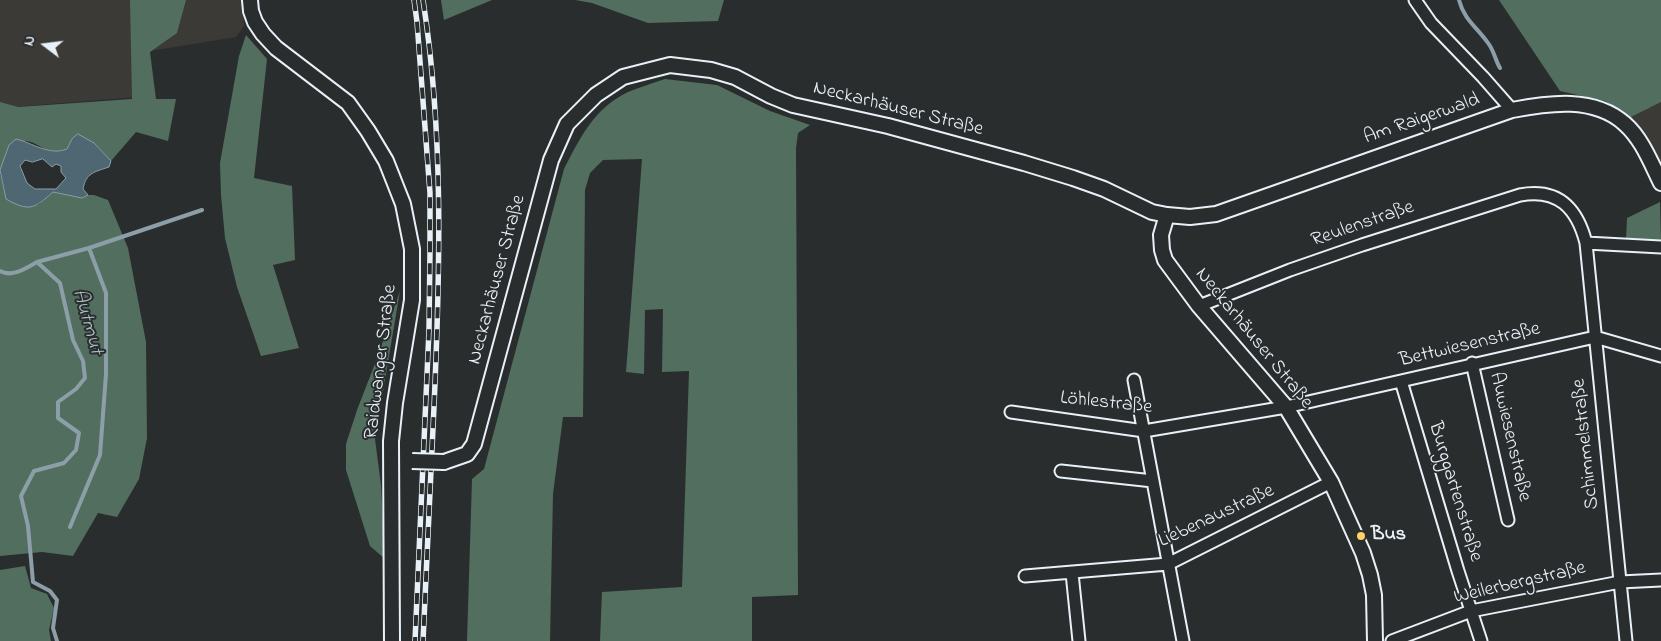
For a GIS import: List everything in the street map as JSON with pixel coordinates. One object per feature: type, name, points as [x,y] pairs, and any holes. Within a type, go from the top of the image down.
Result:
[{"type":"street","name":"Raidwanger Straße","points":[[250,0],[251,11],[262,34],[276,48],[348,103],[386,161],[403,204],[412,249],[412,300],[395,403],[391,441],[392,641]]},
{"type":"street","points":[[1414,0],[1431,23],[1512,110]]},
{"type":"street","name":"Neckarhäuser Straße","points":[[392,458],[444,462],[467,454],[474,444],[551,160],[568,124],[596,95],[623,77],[670,65],[711,70],[735,77],[793,105],[922,135],[1032,165],[1104,189],[1152,212],[1166,216],[1161,235],[1162,250],[1166,260],[1199,306],[1286,407],[1331,482],[1363,553],[1370,575],[1374,595],[1375,641]]},
{"type":"street","name":"Am Raigerwald","points":[[1166,216],[1190,217],[1216,214],[1512,110],[1546,104],[1569,104],[1595,108],[1610,114],[1626,124],[1639,140],[1661,183]]},
{"type":"street","name":"Schimmelstraße","points":[[1542,194],[1558,199],[1569,207],[1577,216],[1586,243],[1626,641]]},
{"type":"street","name":"Reulenstraße","points":[[1199,306],[1290,270],[1379,239],[1520,195],[1542,194]]},
{"type":"street","points":[[1586,243],[1661,247]]},
{"type":"street","name":"Bettwiesenstraße","points":[[1286,407],[1472,363],[1594,337],[1661,356]]},
{"type":"street","name":"Auwiesenstraße","points":[[1472,363],[1508,520]]},
{"type":"street","points":[[1134,380],[1183,641]]},
{"type":"street","name":"Burggartenstraße","points":[[1401,381],[1481,641]]},
{"type":"street","name":"Löhlestraße","points":[[1011,412],[1144,431],[1286,407]]},
{"type":"street","points":[[1061,471],[1153,481]]},
{"type":"street","name":"Liebenaustraße","points":[[1025,576],[1168,564],[1331,482]]},
{"type":"street","points":[[1072,573],[1079,641]]},
{"type":"street","name":"Weilerbergstraße","points":[[1392,641],[1471,611],[1620,582],[1661,580]]},
{"type":"shaded area","points":[[0,0],[242,0],[244,26],[236,37],[150,51],[151,96],[0,108]]},
{"type":"shaded area","points":[[1661,102],[1661,170],[1640,132],[1629,118]]},
{"type":"green space","points":[[130,0],[186,0],[177,33],[150,52],[156,99],[176,99],[168,141],[136,132],[111,161],[94,143],[72,139],[67,149],[53,151],[23,141],[9,145],[0,170],[0,102],[18,107],[132,99]]},
{"type":"green space","points":[[441,0],[492,0],[444,20]]},
{"type":"green space","points":[[575,0],[724,0],[718,21],[648,23],[592,3]]},
{"type":"green space","points":[[1499,0],[1661,0],[1661,102],[1629,118],[1605,101],[1560,91]]},
{"type":"green space","points":[[246,35],[267,59],[254,178],[292,186],[295,260],[273,265],[299,348],[261,356],[237,287],[225,238],[221,195],[220,163],[239,56]]},
{"type":"green space","points":[[665,79],[717,85],[770,111],[810,125],[798,133],[796,148],[798,595],[752,597],[752,641],[600,641],[602,592],[682,587],[689,371],[662,372],[663,309],[645,310],[644,374],[626,372],[642,159],[603,160],[590,173],[585,190],[583,417],[563,417],[553,494],[550,641],[467,641],[472,479],[484,469],[564,169],[582,135],[606,106],[628,92]]},
{"type":"green space","points":[[0,173],[6,199],[38,205],[53,192],[82,198],[94,195],[108,200],[128,248],[146,342],[147,438],[139,479],[117,517],[98,513],[73,556],[42,552],[0,556]]},
{"type":"green space","points":[[1660,202],[1661,242],[1626,240],[1627,218]]},
{"type":"green space","points":[[400,291],[375,439],[381,485],[385,559],[370,546],[346,470],[346,444]]},
{"type":"green space","points":[[25,566],[31,588],[47,594],[54,608],[49,630],[51,641],[0,641],[0,570]]},
{"type":"water","points":[[78,134],[94,143],[111,161],[109,167],[95,172],[86,180],[83,189],[88,195],[82,198],[53,192],[41,202],[31,207],[20,206],[6,199],[0,170],[9,145],[16,139],[47,150],[60,151],[67,149],[72,139]],"holes":[[[43,159],[52,167],[56,164],[61,166],[61,172],[66,178],[56,189],[35,189],[27,183],[20,166],[25,160],[32,162]]]},
{"type":"waterway","points":[[1459,0],[1464,13],[1490,46],[1500,68]]},
{"type":"waterway","points":[[37,262],[89,248],[202,210]]},
{"type":"waterway","points":[[70,527],[100,455],[106,374],[106,293],[89,248]]},
{"type":"waterway","name":"Autmut","points":[[0,271],[14,273],[37,262],[60,283],[73,340],[83,361],[85,378],[76,389],[58,402],[58,418],[79,433],[76,450],[64,463],[34,471],[21,496],[28,526],[33,582],[50,591],[57,600],[53,628],[57,641]]},
{"type":"railway","points":[[414,0],[430,193],[429,330],[415,641]]},
{"type":"railway","points":[[423,0],[430,50],[439,203],[436,356],[423,641]]},
{"type":"place","name":"Bus","points":[[1361,536]]}]
